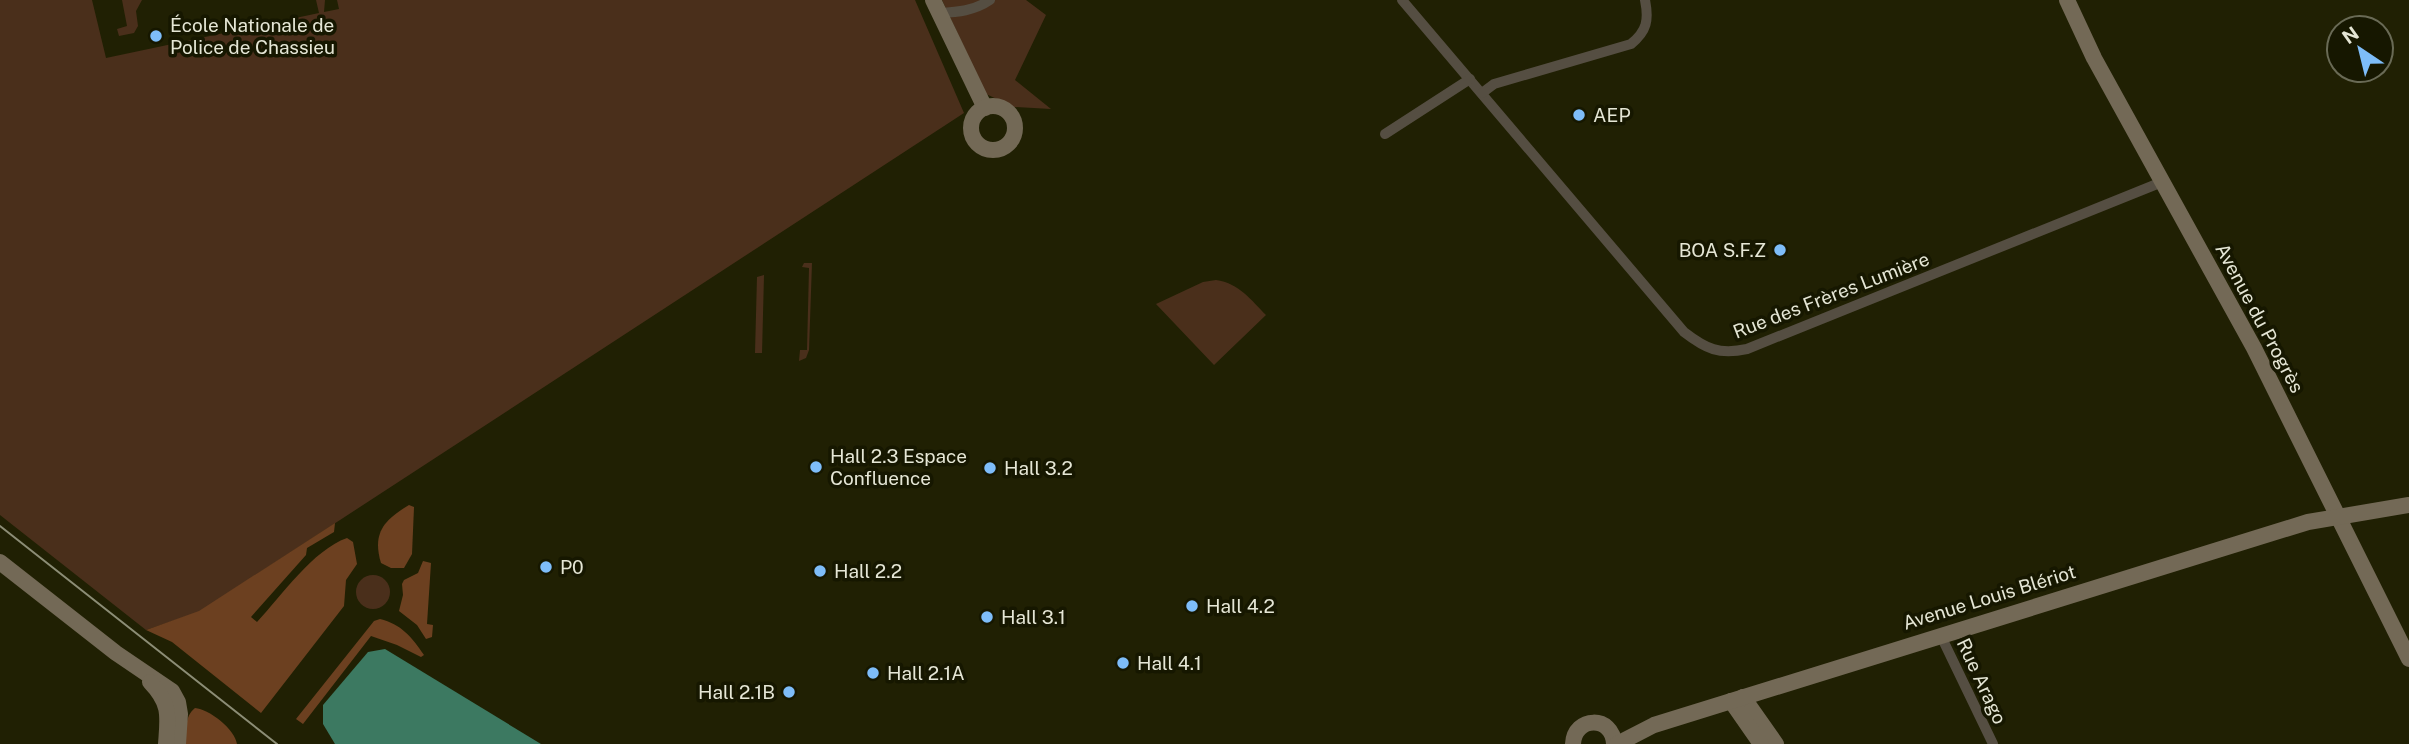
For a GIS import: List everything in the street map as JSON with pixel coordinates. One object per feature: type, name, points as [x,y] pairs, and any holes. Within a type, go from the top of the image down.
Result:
[{"type":"street","points":[[936,7],[968,10],[980,7],[990,0]]},
{"type":"street","name":"Rue des Frères Lumière","points":[[1402,0],[1684,332],[1700,345],[1730,353],[1747,349],[2162,181]]},
{"type":"street","points":[[1482,93],[1494,84],[1631,44],[1639,38],[1647,23],[1644,0]]},
{"type":"street","name":"Avenue du Progrès","points":[[2067,0],[2094,58],[2254,348],[2409,659]]},
{"type":"street","points":[[936,7],[985,108]]},
{"type":"street","points":[[1385,135],[1470,79]]},
{"type":"street","name":"Avenue Louis Blériot","points":[[1616,744],[1654,724],[2308,522],[2409,505]]},
{"type":"street","points":[[0,562],[137,668],[172,691],[180,714],[178,744]]},
{"type":"street","name":"Rue Arago","points":[[1940,634],[1993,744]]},
{"type":"street","points":[[137,668],[162,694],[167,706],[166,744]]},
{"type":"street","points":[[1737,699],[1761,744]]},
{"type":"street","points":[[1737,699],[1776,744]]},
{"type":"street","name":"Avenue Louis Blériot","points":[[1573,744],[1576,731],[1586,723],[1598,722],[1607,726],[1654,724]]},
{"type":"street","points":[[1607,726],[1616,744]]},
{"type":"shaded area","points":[[0,0],[92,0],[106,58],[319,13],[316,0],[325,0],[324,12],[339,9],[337,0],[915,0],[964,113],[199,612],[146,630],[0,515]]},
{"type":"shaded area","points":[[122,0],[142,0],[136,11],[138,26],[134,33],[119,36],[117,29],[127,26]]},
{"type":"shaded area","points":[[942,0],[1026,0],[1046,15],[1015,80],[1051,109],[1014,107],[986,94]]},
{"type":"shaded area","points":[[804,263],[812,263],[809,350],[806,358],[799,361],[800,350],[807,350],[809,268],[802,267]]},
{"type":"shaded area","points":[[764,275],[762,353],[755,353],[757,277]]},
{"type":"shaded area","points":[[1216,280],[1238,288],[1266,315],[1214,365],[1156,304],[1203,282]]},
{"type":"shaded area","points":[[409,505],[414,507],[412,554],[404,568],[391,568],[381,563],[379,535],[393,516]]},
{"type":"shaded area","points":[[335,523],[334,532],[307,548],[306,555],[251,617],[257,622],[322,552],[347,538],[353,542],[357,564],[346,580],[344,606],[261,713],[172,642],[146,630],[199,611]]},
{"type":"shaded area","points":[[423,561],[431,563],[427,624],[433,625],[432,637],[426,639],[417,625],[399,611],[403,595],[402,584],[404,580],[418,573]]},
{"type":"shaded area","points":[[373,575],[385,580],[390,592],[385,604],[373,609],[361,604],[356,592],[361,580]]},
{"type":"shaded area","points":[[380,619],[405,632],[424,655],[421,657],[371,636],[303,724],[296,719],[374,621]]},
{"type":"shaded area","points":[[385,649],[541,744],[335,744],[323,724],[323,705],[368,652]]},
{"type":"shaded area","points":[[195,708],[220,721],[232,732],[237,744],[186,744],[187,720]]},
{"type":"tram line","points":[[0,526],[277,744]]},
{"type":"place","name":"École Nationale de Police de Chassieu","points":[[156,36]]},
{"type":"place","name":"AEP","points":[[1579,115]]},
{"type":"place","name":"BOA S.F.Z","points":[[1780,250]]},
{"type":"place","name":"Hall 2.3 Espace Confluence","points":[[816,467]]},
{"type":"place","name":"Hall 3.2","points":[[990,468]]},
{"type":"place","name":"P0","points":[[546,567]]},
{"type":"place","name":"Hall 2.2","points":[[820,571]]},
{"type":"place","name":"Hall 4.2","points":[[1192,606]]},
{"type":"place","name":"Hall 3.1","points":[[987,617]]},
{"type":"place","name":"Hall 4.1","points":[[1123,663]]},
{"type":"place","name":"Hall 2.1A","points":[[873,673]]},
{"type":"place","name":"Hall 2.1B","points":[[789,692]]}]
